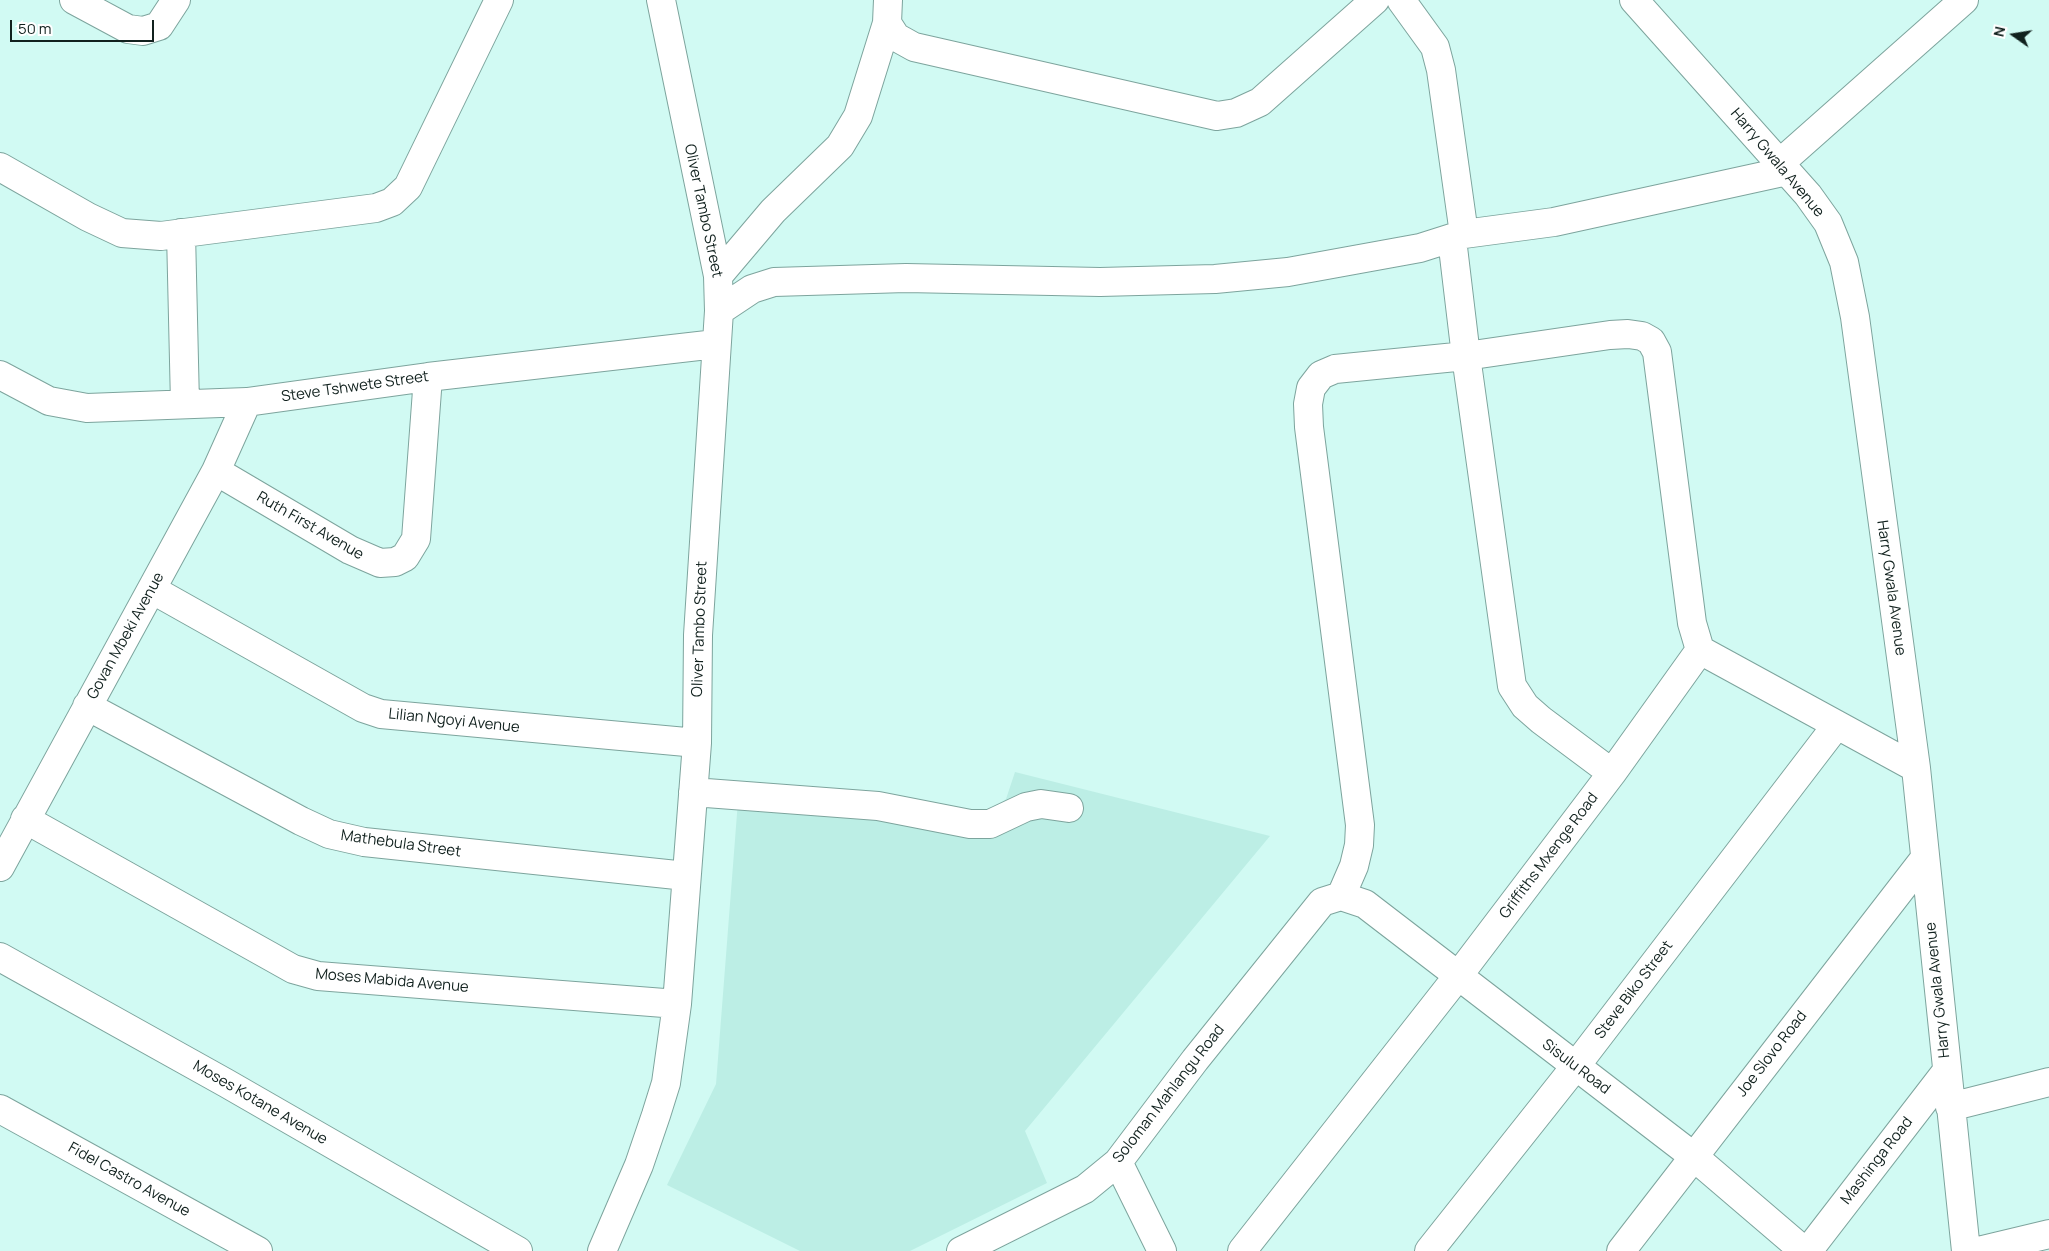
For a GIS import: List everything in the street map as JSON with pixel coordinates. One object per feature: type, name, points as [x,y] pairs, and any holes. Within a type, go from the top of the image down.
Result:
[{"type":"street","points":[[74,0],[128,30],[143,31],[159,26],[176,0]]},
{"type":"street","points":[[0,168],[88,217],[122,233],[161,236],[359,211],[392,202],[408,187],[499,0]]},
{"type":"street","name":"Oliver Tambo Street","points":[[602,1251],[639,1166],[666,1083],[677,1004],[697,743],[698,636],[719,311],[718,276],[661,0]]},
{"type":"street","points":[[887,11],[896,37],[914,47],[1218,116],[1236,113],[1260,102],[1375,0]]},
{"type":"street","points":[[1401,0],[1434,47],[1441,70],[1458,237],[1466,356],[1512,686],[1525,706],[1541,720],[1612,773]]},
{"type":"street","name":"Harry Gwala Avenue","points":[[1634,0],[1808,195],[1828,223],[1844,262],[1855,317],[1916,768],[1966,1251]]},
{"type":"street","points":[[719,311],[752,289],[774,282],[906,278],[1100,282],[1215,279],[1288,272],[1420,248],[1458,237],[1554,222],[1783,167],[1964,0]]},
{"type":"street","points":[[718,276],[773,212],[840,146],[858,116],[887,11]]},
{"type":"street","points":[[181,233],[185,404]]},
{"type":"street","points":[[1341,896],[1354,866],[1359,845],[1360,825],[1309,426],[1308,404],[1311,388],[1321,375],[1335,369],[1466,356],[1628,334],[1642,336],[1651,341],[1657,352],[1692,623],[1700,650],[1916,768]]},
{"type":"street","name":"Steve Tshwete Street","points":[[0,375],[49,401],[67,406],[87,408],[247,402],[428,377],[716,344]]},
{"type":"street","name":"Ruth First Avenue","points":[[216,471],[350,550],[380,563],[395,562],[405,557],[416,539],[428,377]]},
{"type":"street","name":"Govan Mbeki Avenue","points":[[0,867],[216,471],[247,402]]},
{"type":"street","name":"Lilian Ngoyi Avenue","points":[[152,590],[363,708],[381,714],[697,743]]},
{"type":"street","name":"Griffiths Mxenge Road","points":[[1242,1251],[1458,976],[1612,773],[1700,650]]},
{"type":"street","name":"Mathebula Street","points":[[87,706],[300,821],[330,834],[364,842],[686,876]]},
{"type":"street","name":"Steve Biko Street","points":[[1429,1251],[1575,1067],[1836,726]]},
{"type":"street","points":[[693,792],[878,806],[970,824],[990,824],[1026,807],[1041,804],[1069,808]]},
{"type":"street","name":"Moses Mabida Avenue","points":[[26,820],[276,961],[302,972],[318,976],[677,1004]]},
{"type":"street","name":"Joe Slovo Road","points":[[1621,1251],[1925,858]]},
{"type":"street","name":"Sisulu Road","points":[[1341,896],[1365,904],[1693,1156],[1804,1251]]},
{"type":"street","name":"Soloman Mahlangu Road","points":[[961,1251],[1085,1189],[1118,1162],[1195,1060],[1322,902],[1341,896]]},
{"type":"street","name":"Moses Kotane Avenue","points":[[0,957],[226,1083],[518,1251]]},
{"type":"street","name":"Mashinga Road","points":[[1808,1251],[1946,1072]]},
{"type":"street","points":[[1950,1107],[2049,1082]]},
{"type":"street","name":"Fidel Castro Avenue","points":[[0,1109],[258,1251]]},
{"type":"street","points":[[1118,1162],[1162,1251]]},
{"type":"street","points":[[1978,1251],[2049,1234]]},
{"type":"shaded area","points":[[1015,772],[1270,836],[1025,1131],[1047,1183],[910,1251],[800,1251],[667,1185],[716,1084],[739,788],[985,815],[1006,799]]}]
